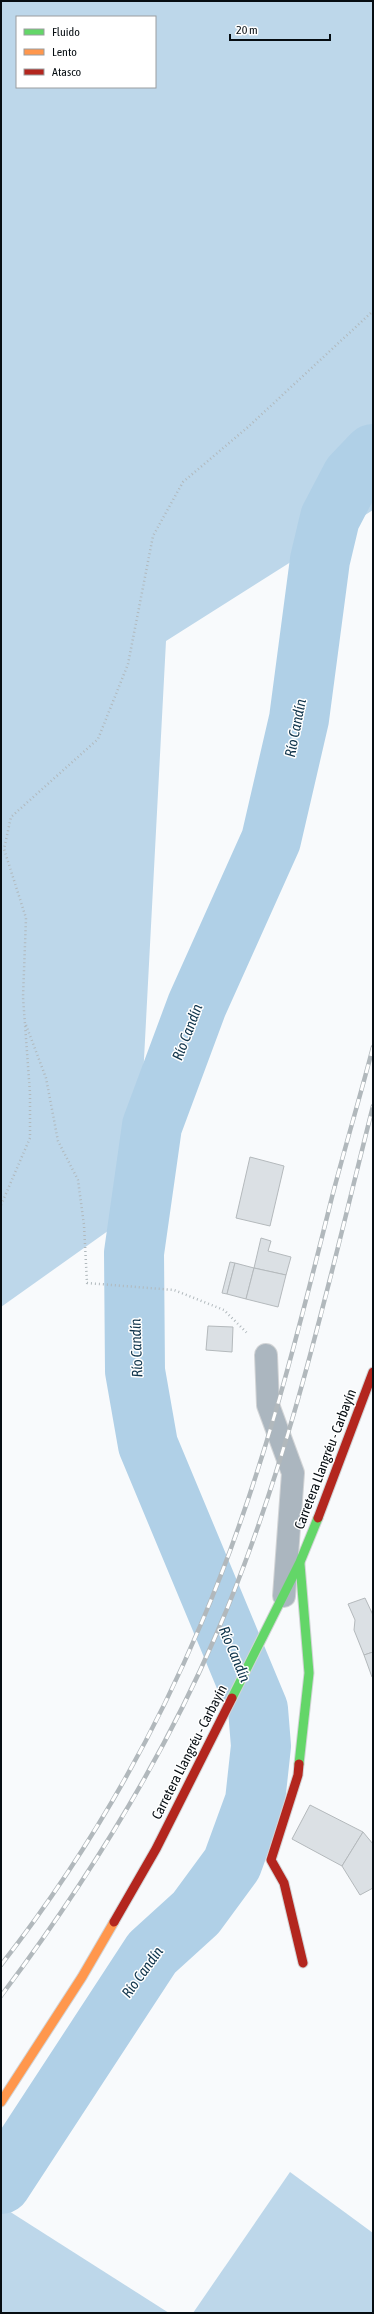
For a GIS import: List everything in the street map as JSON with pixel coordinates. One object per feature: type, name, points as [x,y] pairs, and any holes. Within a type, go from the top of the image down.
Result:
[{"type":"street","points":[[266,1355],[268,1405],[293,1473],[284,1597]]},
{"type":"street","name":"Carretera Llangréu - Carbayín","points":[[1,2102],[82,1977],[152,1856],[274,1617],[300,1562],[331,1488],[373,1372]]},
{"type":"street","points":[[300,1562],[309,1673],[298,1775],[271,1860],[284,1883],[303,1963]]},
{"type":"path","points":[[1,1205],[30,1138],[22,997],[26,918],[4,849],[11,817],[98,738],[128,664],[153,536],[183,482],[248,427],[373,310]]},
{"type":"path","points":[[24,1021],[46,1078],[58,1141],[78,1180],[84,1225],[87,1283],[174,1290],[224,1310],[266,1355]]},
{"type":"shaded area","points":[[1,1],[373,1],[373,510],[166,641],[136,1211],[1,1307]]},
{"type":"shaded area","points":[[290,2172],[373,2233],[373,2313],[193,2313]]},
{"type":"shaded area","points":[[1,2206],[169,2313],[1,2313]]},
{"type":"building","points":[[250,1157],[284,1166],[270,1226],[236,1218]]},
{"type":"building","points":[[261,1238],[271,1241],[268,1251],[291,1257],[286,1275],[254,1268]]},
{"type":"building","points":[[230,1262],[235,1263],[227,1294],[222,1293]]},
{"type":"building","points":[[235,1263],[254,1268],[246,1299],[227,1294]]},
{"type":"building","points":[[254,1268],[286,1275],[278,1307],[246,1299]]},
{"type":"building","points":[[208,1326],[233,1327],[232,1352],[206,1350]]},
{"type":"building","points":[[365,1598],[373,1615],[373,1652],[364,1655],[354,1630],[355,1620],[348,1604]]},
{"type":"building","points":[[373,1652],[373,1677],[372,1677],[364,1655]]},
{"type":"building","points":[[310,1805],[363,1832],[342,1866],[292,1839]]},
{"type":"building","points":[[363,1832],[373,1844],[373,1888],[360,1895],[342,1866]]},
{"type":"waterway","name":"Río Candín","points":[[1,2184],[152,1953],[196,1913],[232,1864],[255,1801],[261,1746],[258,1709],[148,1445],[135,1371],[134,1253],[152,1126],[197,1005],[271,840],[299,719],[320,560],[330,518],[352,476],[373,454]]},
{"type":"railway","points":[[1,1965],[59,1885],[112,1801],[160,1714],[201,1624],[241,1519],[275,1413],[373,1047]]},
{"type":"railway","points":[[1,1996],[62,1911],[91,1867],[146,1777],[171,1730],[216,1635],[242,1571],[286,1441],[323,1307],[373,1106]]},
{"type":"traffic: fast","points":[[232,1698],[300,1562],[318,1518]]},
{"type":"traffic: fast","points":[[299,1764],[309,1673],[300,1564]]},
{"type":"traffic: slow","points":[[1,2102],[82,1977],[114,1922]]},
{"type":"traffic: jam","points":[[318,1518],[373,1372]]},
{"type":"traffic: jam","points":[[114,1922],[156,1849],[232,1698]]},
{"type":"traffic: jam","points":[[299,1764],[298,1775],[271,1860],[284,1883],[303,1963]]}]
